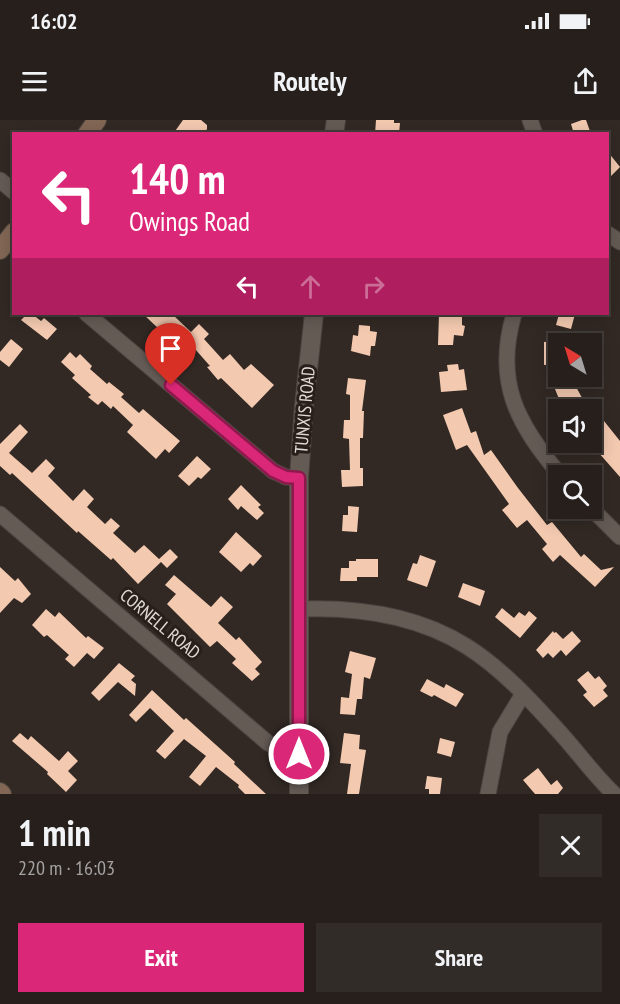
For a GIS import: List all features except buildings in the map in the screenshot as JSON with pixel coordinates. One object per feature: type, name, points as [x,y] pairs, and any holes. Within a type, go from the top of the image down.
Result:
[{"type":"main road","points":[[89,132],[98,120]]},
{"type":"street","points":[[0,180],[12,190]]},
{"type":"street","points":[[88,315],[273,471],[286,477],[299,478]]},
{"type":"street","name":"TUNXIS ROAD","points":[[299,794],[299,478],[304,406],[315,315]]},
{"type":"street","points":[[514,315],[509,333],[506,365],[511,397],[526,429],[553,465]]},
{"type":"street","name":"CORNELL ROAD","points":[[0,514],[268,743],[286,752],[299,754]]},
{"type":"street","points":[[602,519],[620,537]]},
{"type":"street","points":[[299,609],[360,611],[390,616],[427,627],[466,645],[489,662],[523,694],[614,794]]},
{"type":"street","points":[[488,794],[500,732],[523,694]]},
{"type":"route","points":[[171,385],[273,471],[286,477],[299,478],[299,754]]}]
